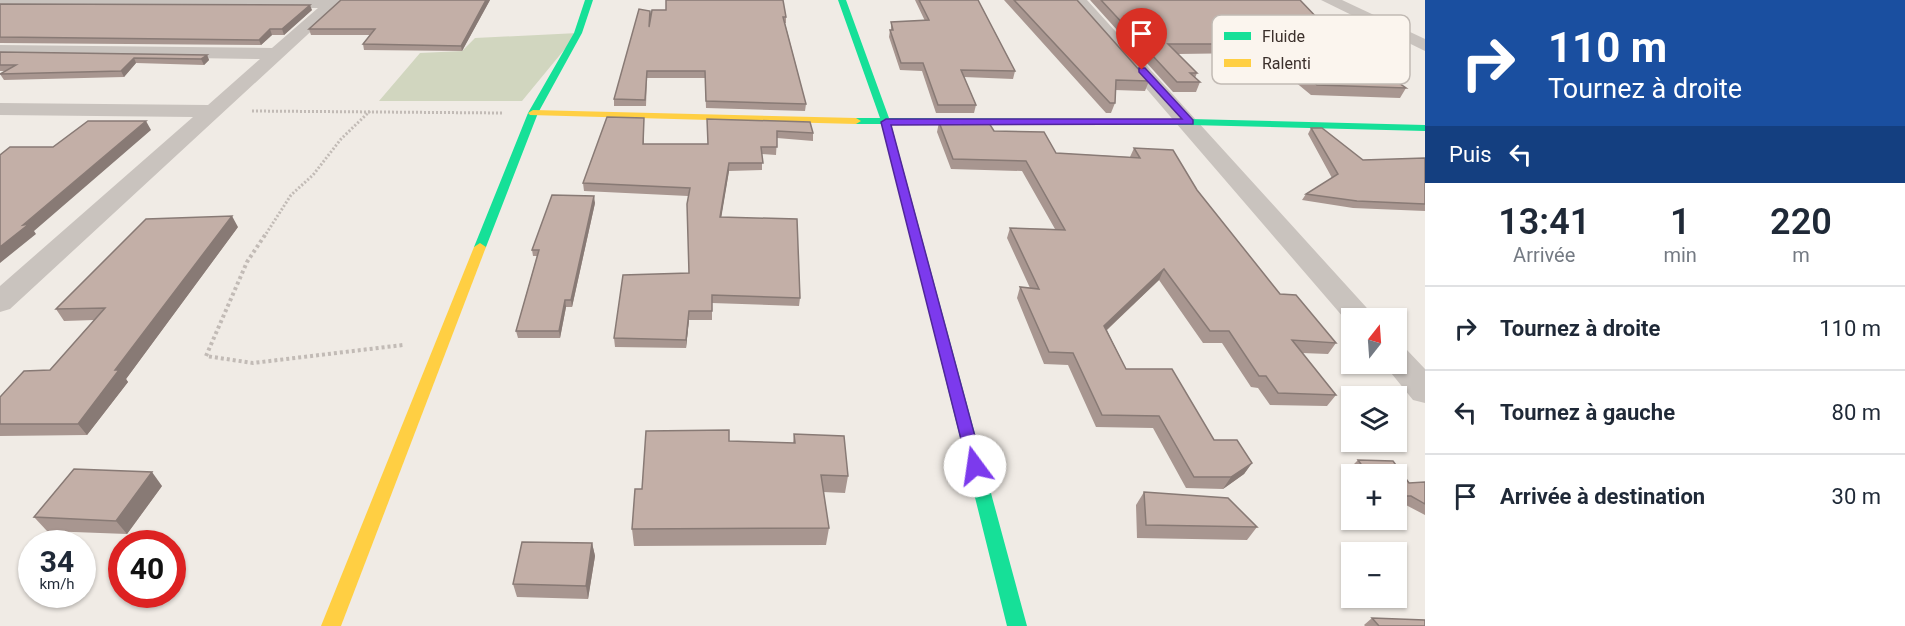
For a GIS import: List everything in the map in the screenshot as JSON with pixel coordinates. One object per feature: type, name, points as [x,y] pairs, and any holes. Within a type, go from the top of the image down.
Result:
[{"type":"street","points":[[331,626],[533,113],[578,33],[589,0]]},
{"type":"street","points":[[842,0],[886,122],[1017,626]]},
{"type":"street","points":[[1078,0],[1190,122],[1352,308]]},
{"type":"street","points":[[1329,0],[1360,15]]},
{"type":"street","points":[[0,2],[335,1]]},
{"type":"street","points":[[0,302],[335,1]]},
{"type":"street","points":[[1410,39],[1425,46]]},
{"type":"street","points":[[0,50],[278,54]]},
{"type":"street","points":[[0,109],[214,111]]},
{"type":"street","points":[[533,113],[886,122],[1190,122],[1425,128]]},
{"type":"street","points":[[1407,371],[1425,391]]},
{"type":"path","points":[[214,111],[533,113]]},
{"type":"path","points":[[370,111],[341,139],[313,175],[291,195],[247,262],[206,356],[253,363],[443,340]]},
{"type":"green space","points":[[578,33],[522,101],[379,101],[420,53],[462,51],[475,38]]},
{"type":"building","points":[[341,0],[486,0],[461,46],[363,44],[375,29],[309,29]]},
{"type":"building","points":[[666,0],[783,0],[786,17],[783,17],[806,104],[706,101],[705,71],[647,71],[645,100],[614,99],[639,9],[650,11],[649,27],[652,10],[666,10]]},
{"type":"building","points":[[919,0],[978,0],[1015,71],[961,70],[976,105],[938,105],[923,63],[901,63],[890,30],[893,30],[891,22],[929,20]]},
{"type":"building","points":[[1014,0],[1077,0],[1149,81],[1116,80],[1115,103],[1110,103]]},
{"type":"building","points":[[1101,0],[1300,0],[1314,15],[1212,15],[1212,44],[1168,44],[1197,73],[1190,73],[1200,82],[1177,82]]},
{"type":"building","points":[[0,4],[310,5],[282,29],[270,29],[259,40],[0,37]]},
{"type":"building","points":[[0,52],[207,55],[201,59],[134,58],[121,71],[0,74],[16,65],[0,65]]},
{"type":"building","points":[[1400,84],[1406,88],[1317,85]]},
{"type":"building","points":[[607,117],[644,118],[643,144],[708,144],[707,119],[810,122],[813,133],[777,131],[777,147],[761,147],[763,163],[729,163],[720,217],[797,219],[800,298],[712,295],[712,311],[689,311],[686,340],[614,338],[623,275],[689,273],[687,204],[690,188],[583,183]]},
{"type":"building","points":[[88,121],[146,121],[0,247],[0,155],[10,147],[53,147]]},
{"type":"building","points":[[984,121],[989,123],[994,131],[1044,132],[1056,153],[1140,158],[1134,148],[1173,150],[1197,190],[1280,294],[1296,295],[1336,343],[1292,340],[1336,395],[1278,393],[1266,376],[1259,376],[1229,331],[1210,331],[1164,269],[1104,326],[1126,369],[1172,369],[1214,440],[1237,440],[1252,463],[1231,477],[1194,477],[1159,416],[1102,415],[1073,353],[1049,352],[1020,287],[1039,289],[1010,228],[1065,230],[1026,161],[953,159],[939,122]]},
{"type":"building","points":[[1311,128],[1322,128],[1363,160],[1425,158],[1425,204],[1357,201],[1306,194],[1338,174]]},
{"type":"building","points":[[552,195],[594,196],[571,300],[565,300],[559,331],[516,331],[539,250],[532,250]]},
{"type":"building","points":[[232,216],[115,370],[119,370],[78,424],[0,424],[0,397],[24,371],[50,370],[105,308],[56,309],[146,219]]},
{"type":"building","points":[[729,430],[729,441],[795,443],[794,434],[844,436],[848,476],[821,475],[829,528],[632,529],[635,489],[642,489],[646,431]]},
{"type":"building","points":[[1358,460],[1393,461],[1395,464],[1361,464]]},
{"type":"building","points":[[74,469],[152,472],[116,521],[34,517]]},
{"type":"building","points":[[1407,480],[1409,483],[1425,482],[1425,504],[1407,496]]},
{"type":"building","points":[[1144,492],[1228,498],[1257,527],[1146,525]]},
{"type":"building","points":[[522,542],[592,543],[586,586],[513,584]]},
{"type":"building","points":[[1372,618],[1425,620],[1425,626],[1379,626]]},
{"type":"traffic: fast","points":[[480,247],[533,113],[578,33],[589,0]]},
{"type":"traffic: fast","points":[[842,0],[886,122],[1017,626]]},
{"type":"traffic: fast","points":[[856,121],[1190,122],[1425,128]]},
{"type":"traffic: slow","points":[[533,113],[856,121]]},
{"type":"traffic: slow","points":[[331,626],[480,247]]},
{"type":"route","points":[[975,466],[886,122],[1190,122],[1142,70]]}]
